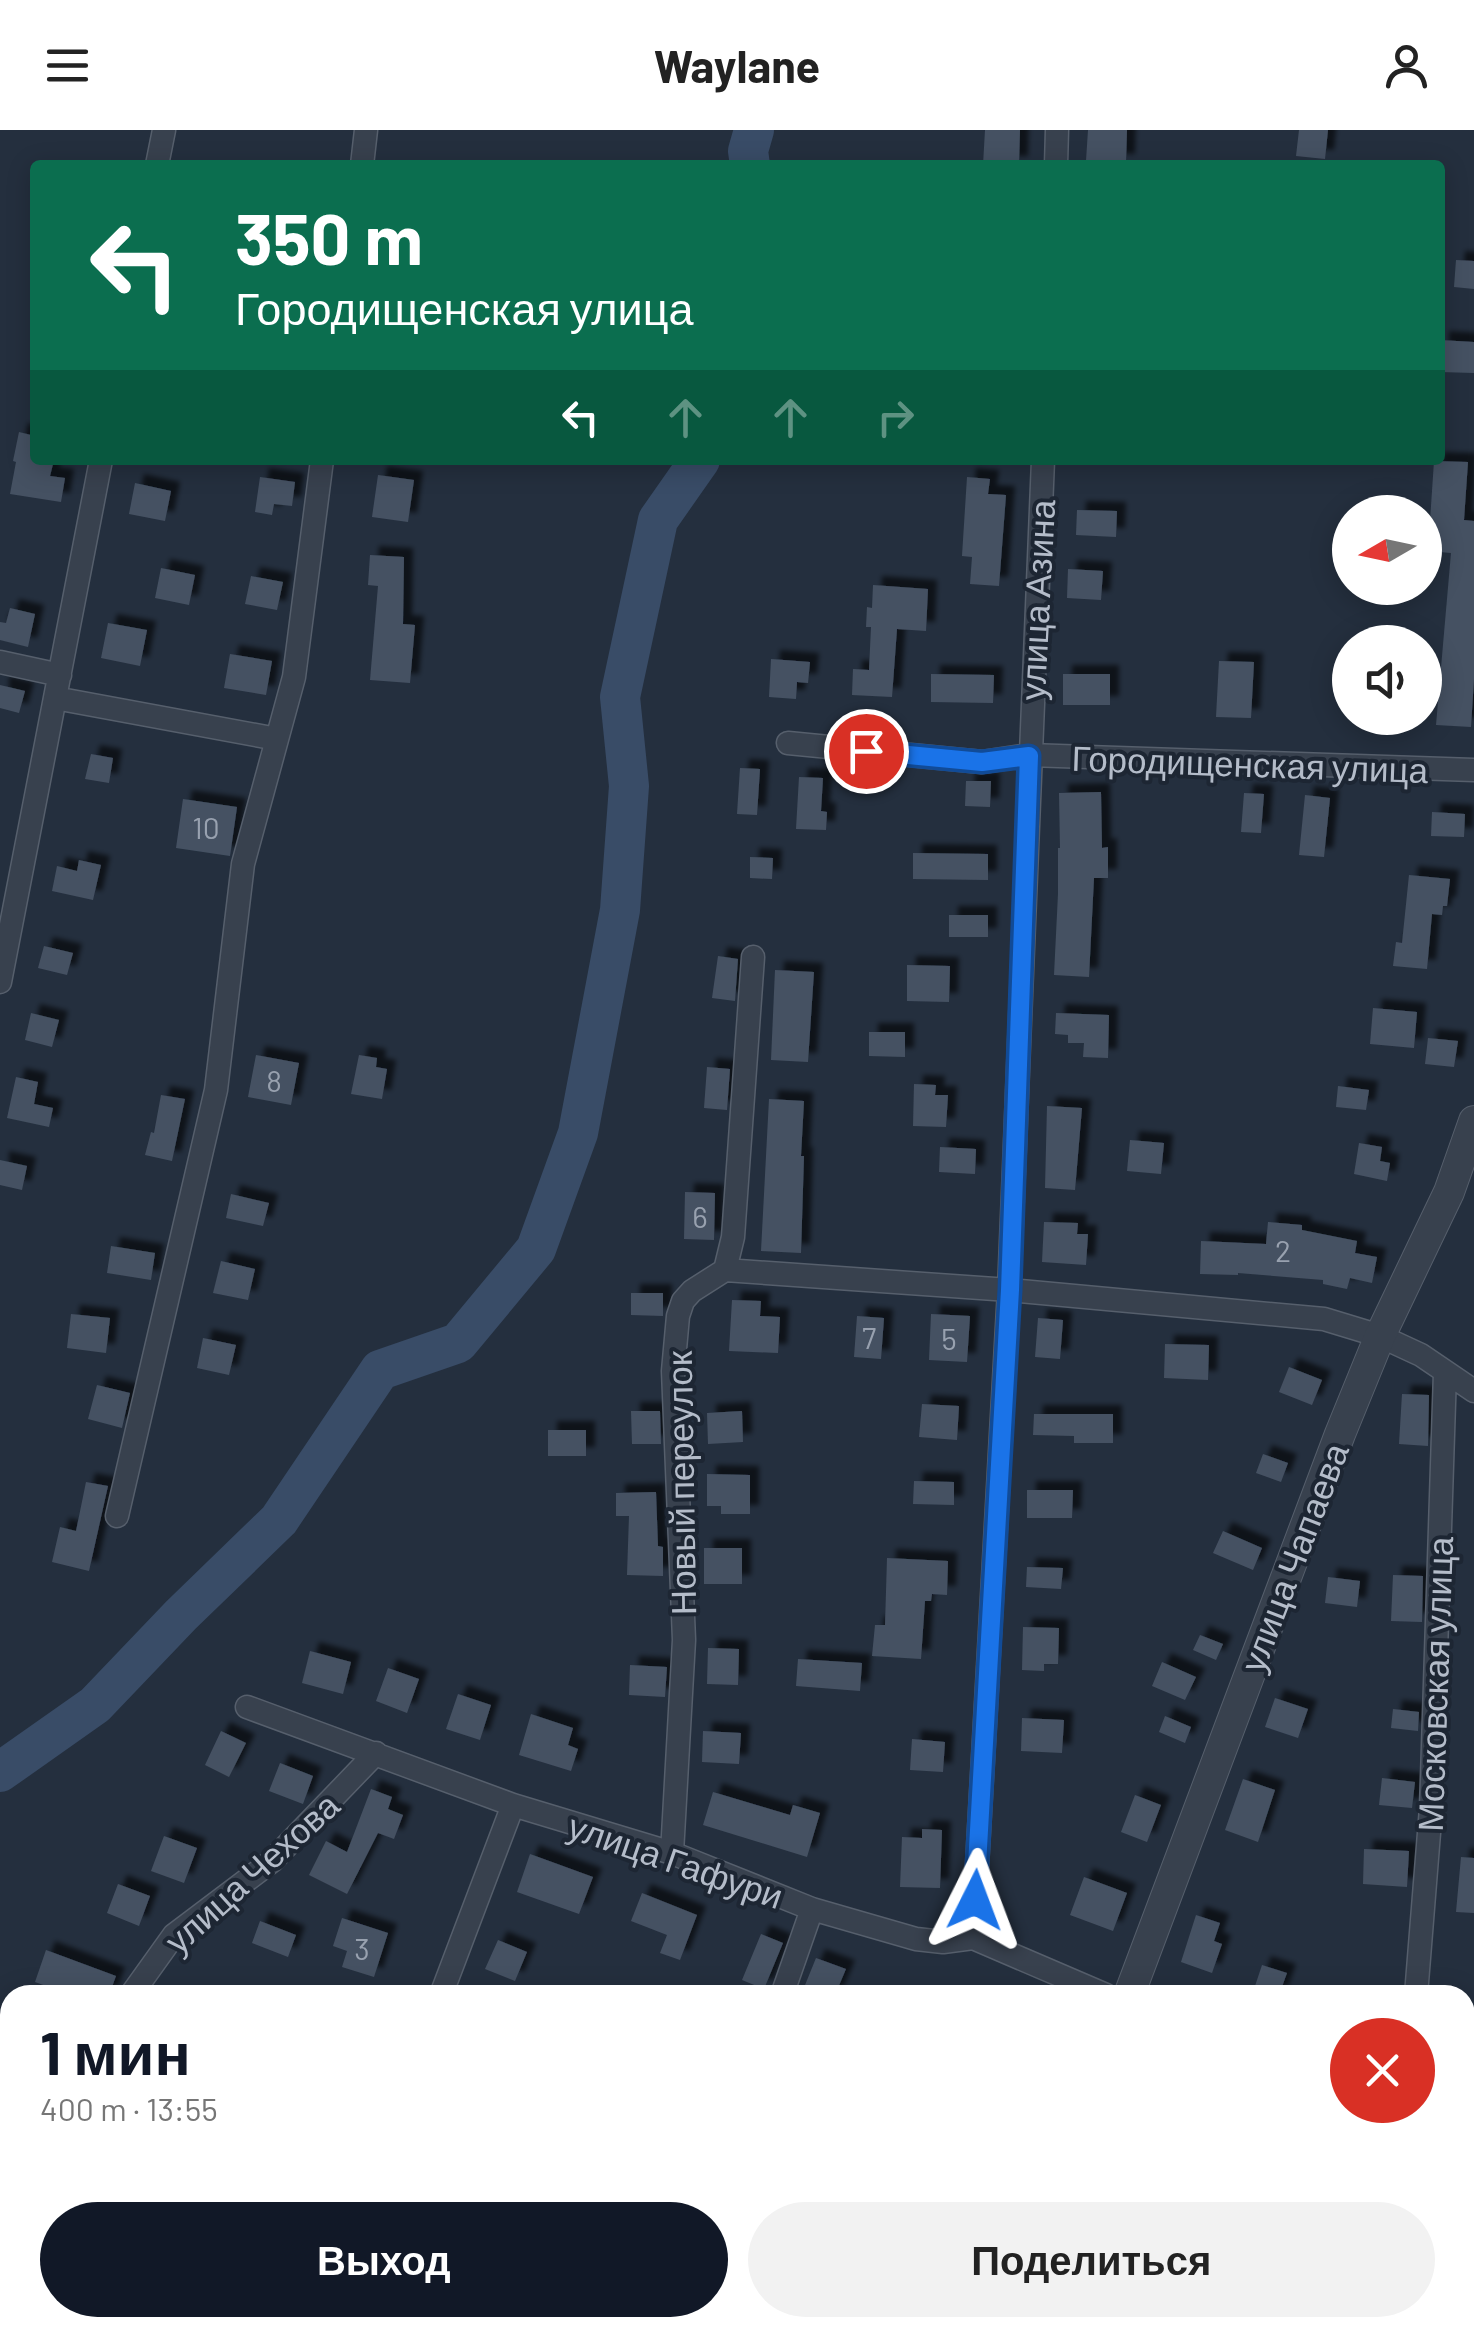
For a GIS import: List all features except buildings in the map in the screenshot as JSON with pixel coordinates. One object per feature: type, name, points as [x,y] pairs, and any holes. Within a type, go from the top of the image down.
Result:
[{"type":"street","points":[[159,160],[164,130]]},
{"type":"street","points":[[363,160],[366,130]]},
{"type":"street","points":[[1056,160],[1058,130]]},
{"type":"street","points":[[0,982],[100,465]]},
{"type":"street","points":[[118,1516],[216,1090],[243,864],[294,677],[321,465]]},
{"type":"street","name":"улица Азина","points":[[973,1938],[1010,1290],[1042,465]]},
{"type":"street","points":[[0,662],[58,687],[277,739]]},
{"type":"street","name":"Городищенская улица","points":[[788,744],[982,762],[1029,756],[1474,770]]},
{"type":"street","points":[[753,958],[733,1237],[725,1270],[1010,1290],[1324,1319],[1380,1336],[1421,1356],[1474,1392]]},
{"type":"street","name":"улица Чапаева","points":[[1132,1985],[1333,1452],[1380,1336],[1449,1192],[1474,1123]]},
{"type":"street","name":"Новый переулок","points":[[672,1853],[684,1640],[673,1371],[678,1316],[692,1291],[725,1270]]},
{"type":"street","name":"Московская улица","points":[[1417,1985],[1432,1808],[1445,1372]]},
{"type":"street","name":"улица Гафури","points":[[247,1707],[513,1805],[672,1853],[812,1909],[916,1939],[943,1942],[973,1938],[1083,1985]]},
{"type":"street","name":"улица Чехова","points":[[138,1985],[174,1935],[272,1861],[376,1753]]},
{"type":"street","points":[[444,1985],[513,1805]]},
{"type":"street","points":[[785,1985],[812,1909]]},
{"type":"waterway","points":[[749,160],[754,130]]},
{"type":"waterway","points":[[0,1772],[95,1705],[279,1520],[380,1370],[458,1343],[536,1249],[578,1133],[620,910],[629,786],[620,697],[658,520],[696,465]]},
{"type":"route","points":[[866,751],[982,762],[1029,756],[1010,1290],[975,1900]]}]
